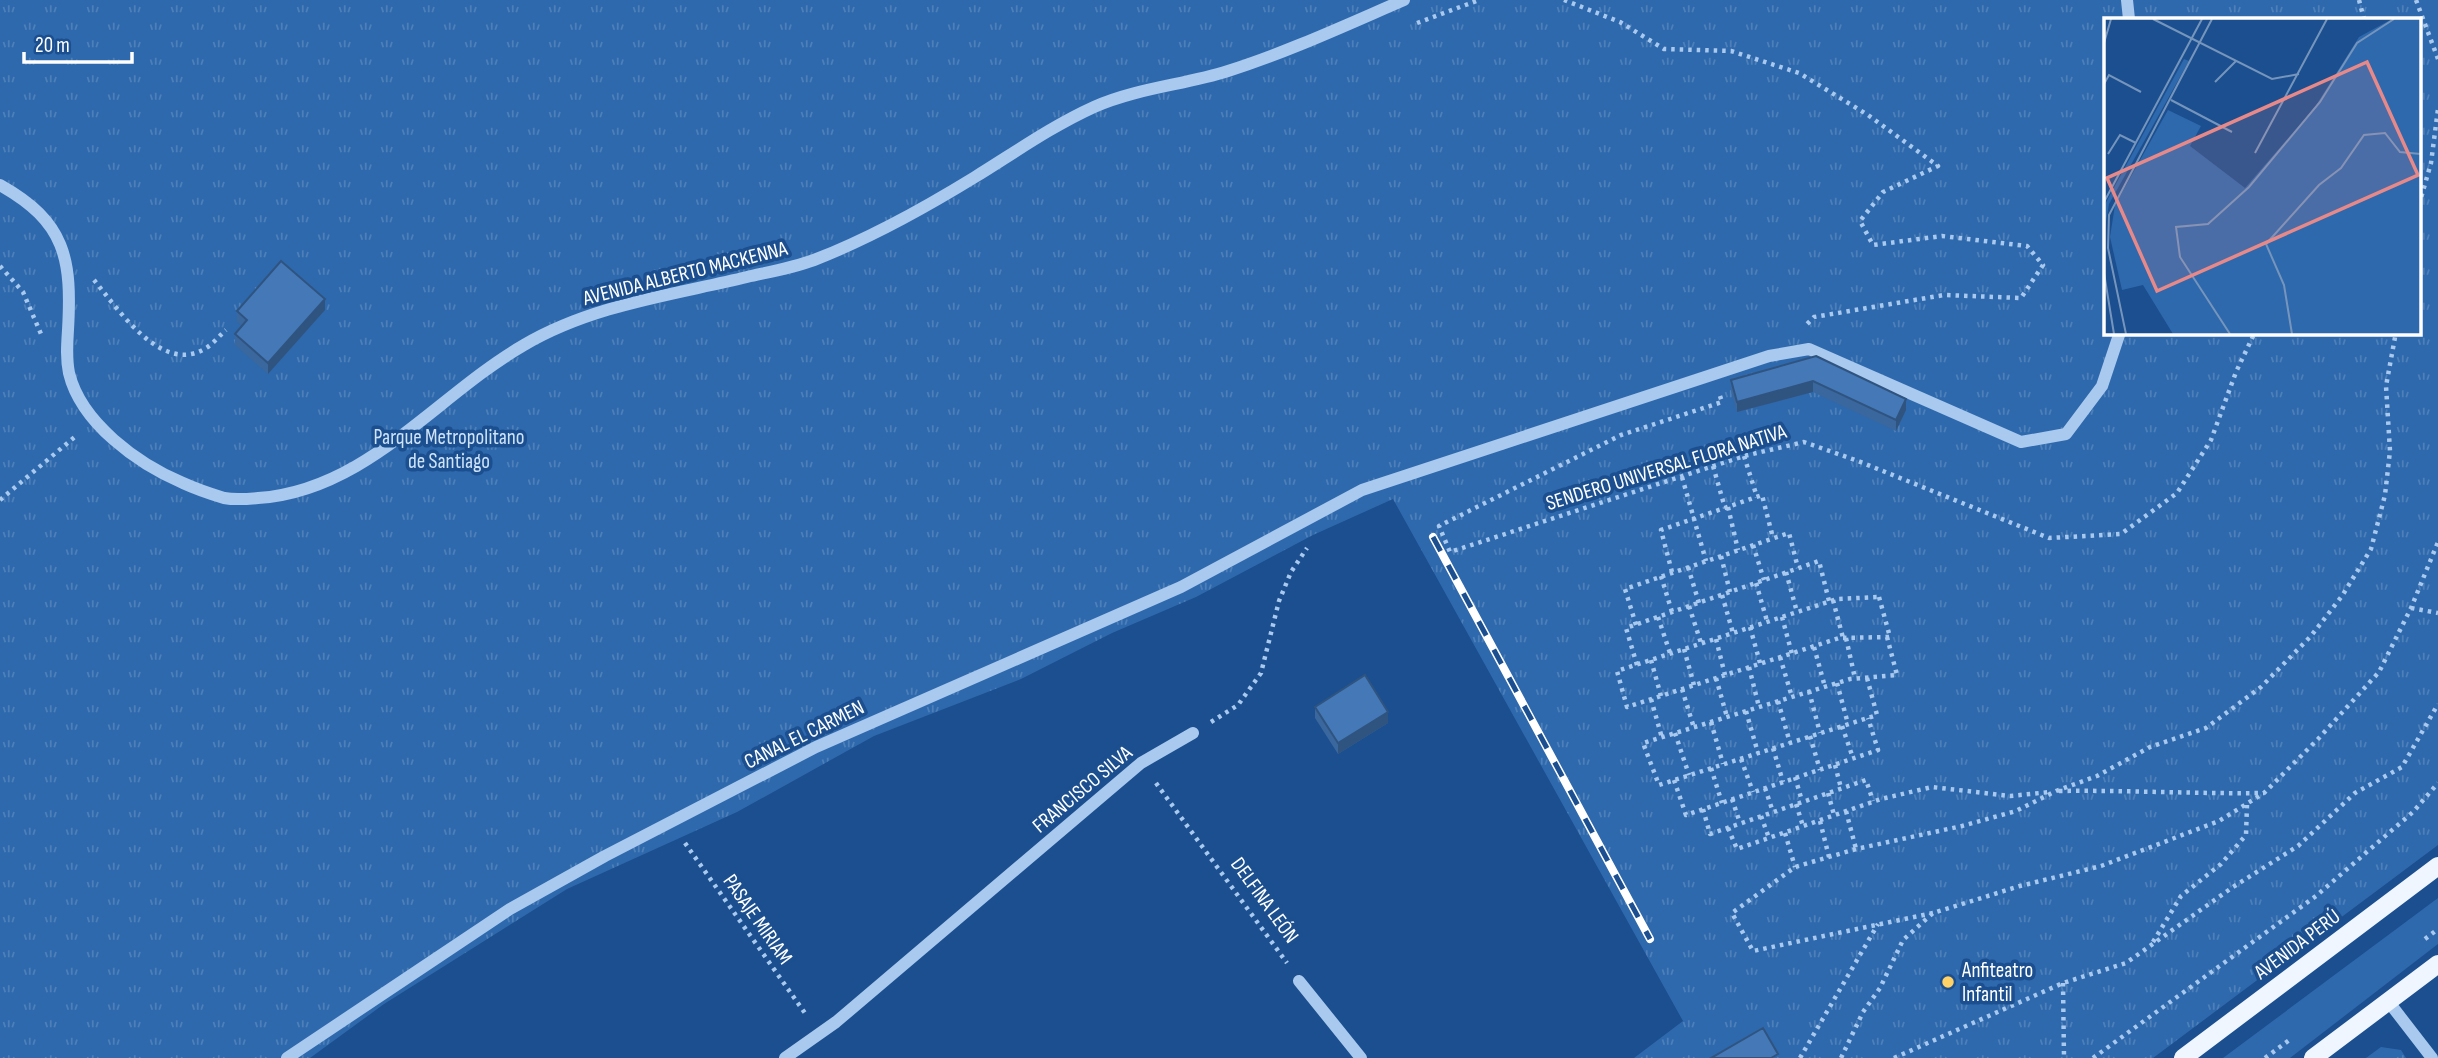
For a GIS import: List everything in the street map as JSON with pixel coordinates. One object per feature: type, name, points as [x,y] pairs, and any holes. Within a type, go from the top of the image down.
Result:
[{"type":"main road","name":"AVENIDA PERÚ","points":[[2183,1058],[2438,866]]},
{"type":"main road","points":[[2313,1058],[2438,964]]},
{"type":"street","name":"AVENIDA ALBERTO MACKENNA","points":[[0,186],[37,212],[58,236],[67,263],[66,348],[69,372],[77,398],[93,421],[114,440],[180,482],[227,499],[280,496],[352,469],[397,439],[480,373],[528,343],[573,322],[639,302],[809,262],[899,222],[1046,133],[1093,108],[1137,93],[1229,71],[1289,49],[1404,0]]},
{"type":"street","points":[[2127,0],[2129,18]]},
{"type":"street","name":"CANAL EL CARMEN","points":[[287,1058],[510,909],[671,822],[816,747],[1181,587],[1362,490],[1769,356],[1809,349],[2021,442],[2066,434],[2102,386],[2119,334]]},
{"type":"street","name":"FRANCISCO SILVA","points":[[785,1058],[820,1034],[1141,763],[1193,733]]},
{"type":"street","points":[[1299,981],[1361,1058]]},
{"type":"street","points":[[2388,1001],[2432,1058]]},
{"type":"path","points":[[1417,23],[1479,0]]},
{"type":"path","points":[[1564,0],[1620,22],[1664,49],[1731,51],[1800,73],[1868,114],[1938,166],[1883,192],[1860,221],[1873,245],[1942,236],[1990,241],[2026,246],[2043,265],[2021,298],[1944,295],[1814,317],[1805,325]]},
{"type":"path","points":[[2359,0],[2364,18]]},
{"type":"path","points":[[2416,0],[2438,59]]},
{"type":"path","points":[[2420,202],[2431,163],[2438,109]]},
{"type":"path","points":[[0,266],[23,292],[55,366],[69,372]]},
{"type":"path","points":[[91,276],[124,316],[154,346],[176,355],[194,353],[206,348],[226,330]]},
{"type":"path","name":"SENDERO UNIVERSAL FLORA NATIVA","points":[[1713,375],[1722,402],[1621,435],[1439,526],[1450,552],[1744,456],[1804,442],[2049,538],[2121,534],[2177,494],[2211,440],[2236,372],[2254,334]]},
{"type":"path","points":[[2396,334],[2386,386],[2390,451],[2385,495],[2371,549],[2342,596],[2311,636],[2261,687],[2206,728],[2150,747],[2097,776],[2056,791],[2015,811],[1962,826],[1856,849],[1795,867],[1732,913],[1753,951],[1933,913],[2020,886],[2101,866],[2219,821],[2264,793],[2379,672],[2411,608],[2438,542]]},
{"type":"path","points":[[0,500],[93,421]]},
{"type":"path","points":[[1744,456],[1757,497]]},
{"type":"path","points":[[1713,466],[1738,550]]},
{"type":"path","points":[[1682,477],[1706,561]]},
{"type":"path","points":[[1672,572],[1661,530],[1762,495],[1773,538]]},
{"type":"path","points":[[1193,733],[1238,705],[1261,673],[1279,601],[1291,572],[1335,505]]},
{"type":"path","points":[[1636,625],[1625,589],[1672,572],[1789,533],[1798,568]]},
{"type":"path","points":[[1753,545],[1764,580]]},
{"type":"path","points":[[1721,556],[1730,592]]},
{"type":"path","points":[[1637,665],[1626,628],[1819,561],[1855,678]]},
{"type":"path","points":[[1688,567],[1699,603]]},
{"type":"path","points":[[1786,572],[1797,612]]},
{"type":"path","points":[[1661,576],[1672,612]]},
{"type":"path","points":[[1756,583],[1768,621]]},
{"type":"path","points":[[1722,595],[1732,633]]},
{"type":"path","points":[[1879,597],[1890,637],[1887,637],[1844,638],[1627,707],[1616,671],[1831,601],[1879,597]]},
{"type":"path","points":[[1689,606],[1701,643]]},
{"type":"path","points":[[2411,608],[2438,614]]},
{"type":"path","points":[[1658,617],[1671,653]]},
{"type":"path","points":[[1782,617],[1792,654]]},
{"type":"path","points":[[1750,627],[1760,663]]},
{"type":"path","points":[[1867,678],[1877,715],[1660,785],[1643,743],[1855,678],[1897,675],[1887,637]]},
{"type":"path","points":[[1716,639],[1725,675]]},
{"type":"path","points":[[1814,647],[1825,687]]},
{"type":"path","points":[[1684,649],[1694,685]]},
{"type":"path","points":[[1780,657],[1792,697]]},
{"type":"path","points":[[1651,660],[1661,696]]},
{"type":"path","points":[[1749,667],[1759,707]]},
{"type":"path","points":[[1716,678],[1727,717]]},
{"type":"path","points":[[1837,683],[1853,758]]},
{"type":"path","points":[[1682,689],[1694,727]]},
{"type":"path","points":[[1809,691],[1820,733]]},
{"type":"path","points":[[1651,699],[1662,738]]},
{"type":"path","points":[[1778,701],[1790,743]]},
{"type":"path","points":[[1894,1058],[2063,983],[2126,963],[2233,887],[2298,846],[2355,793],[2402,767],[2438,704]]},
{"type":"path","points":[[1746,711],[1758,753]]},
{"type":"path","points":[[1674,780],[1686,815],[1878,750],[1868,718]]},
{"type":"path","points":[[1711,722],[1723,764]]},
{"type":"path","points":[[1675,733],[1689,775]]},
{"type":"path","points":[[1810,736],[1820,770]]},
{"type":"path","points":[[1773,748],[1783,782]]},
{"type":"path","points":[[1741,758],[1753,792]]},
{"type":"path","name":"DELFINA LEÓN","points":[[1141,763],[1299,981]]},
{"type":"path","points":[[1835,765],[1841,788]]},
{"type":"path","points":[[1711,768],[1722,803]]},
{"type":"path","points":[[1795,777],[1802,802]]},
{"type":"path","points":[[1703,809],[1710,834],[1866,780],[1873,801]]},
{"type":"path","points":[[2094,1058],[2316,896],[2413,812],[2438,783]]},
{"type":"path","points":[[1728,828],[1737,849],[1873,801],[1932,787],[2010,796],[2056,791],[2136,790],[2197,794],[2264,793]]},
{"type":"path","points":[[1765,788],[1773,812]]},
{"type":"path","points":[[1828,792],[1833,816]]},
{"type":"path","points":[[1732,799],[1740,823]]},
{"type":"path","points":[[1796,804],[1803,826]]},
{"type":"path","points":[[2152,944],[2181,897],[2221,864],[2246,835],[2247,804]]},
{"type":"path","points":[[1846,811],[1856,849]]},
{"type":"path","points":[[1761,816],[1769,838]]},
{"type":"path","points":[[1820,820],[1829,857]]},
{"type":"path","name":"PASAJE MIRIAM","points":[[671,822],[820,1034]]},
{"type":"path","points":[[1785,833],[1795,867]]},
{"type":"path","points":[[1841,1058],[1903,940],[1933,913]]},
{"type":"path","points":[[1800,1058],[1878,924]]},
{"type":"path","points":[[2063,983],[2064,1058]]},
{"type":"green space","name":"Parque Metropolitano de Santiago","points":[[0,0],[2438,0],[2438,845],[2153,1058],[1634,1058],[1683,1021],[1393,499],[1313,535],[1196,597],[1112,633],[1021,679],[874,736],[737,812],[567,889],[384,1004],[310,1058],[0,1058]]},
{"type":"green space","points":[[2438,898],[2438,944],[2290,1058],[2223,1058]]},
{"type":"green space","points":[[2381,1047],[2401,1050],[2406,1058],[2366,1058]]},
{"type":"building","points":[[281,261],[325,299],[268,363],[235,334],[247,320],[237,311]]},
{"type":"building","points":[[1816,356],[1906,399],[1896,420],[1813,381],[1737,402],[1731,380]]},
{"type":"building","points":[[1365,675],[1388,712],[1338,743],[1315,707]]},
{"type":"building","points":[[1763,1028],[1778,1054],[1771,1058],[1711,1058]]},
{"type":"railway","points":[[1433,537],[1650,939]]},
{"type":"place","name":"Anfiteatro Infantil","points":[[1948,982]]}]
